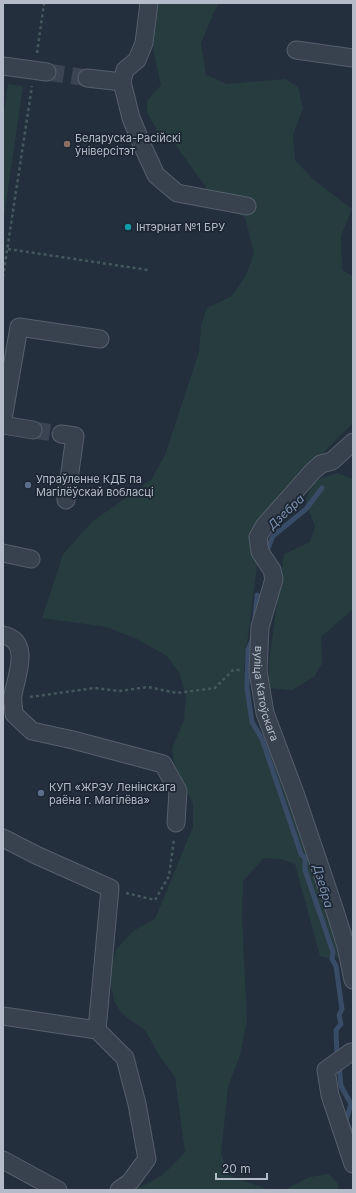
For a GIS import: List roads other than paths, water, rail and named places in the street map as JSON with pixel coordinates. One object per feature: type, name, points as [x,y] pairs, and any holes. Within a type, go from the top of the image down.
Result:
[{"type":"street","points":[[150,3],[144,43],[137,60],[125,70],[122,82],[131,118],[156,174],[177,193],[247,206]]},
{"type":"street","points":[[296,50],[353,58]]},
{"type":"street","points":[[3,66],[41,71]]},
{"type":"street","points":[[87,78],[122,82]]},
{"type":"street","points":[[3,419],[19,327],[100,339]]},
{"type":"street","points":[[3,425],[33,430]]},
{"type":"street","points":[[61,434],[75,436],[66,500]]},
{"type":"street","name":"вуліца Катоўскага","points":[[353,442],[332,461],[321,464],[265,525],[258,537],[260,552],[272,570],[274,579],[260,627],[258,671],[265,712],[288,772],[335,911],[346,946],[353,980]]},
{"type":"street","points":[[3,553],[31,558]]},
{"type":"street","points":[[3,635],[11,638],[18,648],[20,656],[19,671],[13,696],[14,714],[32,731],[163,764],[178,791],[176,823]]},
{"type":"street","points":[[3,838],[36,855],[110,888],[97,1030]]},
{"type":"street","points":[[3,1016],[97,1030],[124,1058],[137,1104],[147,1159],[130,1182],[119,1190]]},
{"type":"street","points":[[352,1053],[326,1070],[330,1095],[353,1164]]},
{"type":"street","points":[[3,1160],[58,1190]]},
{"type":"waterway","name":"Дзебра","points":[[266,553],[273,536],[306,509],[322,488]]},
{"type":"waterway","name":"Дзебра","points":[[255,618],[257,595]]},
{"type":"waterway","name":"Дзебра","points":[[253,638],[248,650],[247,688],[252,722],[262,739],[301,854],[305,858],[305,870],[333,952],[332,959],[336,966],[342,1009],[339,1015],[341,1024],[336,1030],[337,1056]]},
{"type":"waterway","name":"Дзебра","points":[[339,1064],[341,1086],[351,1104],[346,1121],[353,1136]]},
{"type":"tunnel","points":[[47,72],[87,78]]},
{"type":"tunnel","points":[[33,430],[61,434]]},
{"type":"place","name":"Беларуска-Расійскі ўніверсітэт","points":[[67,144]]},
{"type":"place","name":"Інтэрнат №1 БРУ","points":[[128,227]]},
{"type":"place","name":"Упраўленне КДБ па Магілёўскай вобласці","points":[[28,485]]},
{"type":"place","name":"КУП «ЖРЭУ Ленінскага раёна г. Магілёва»","points":[[41,793]]}]
